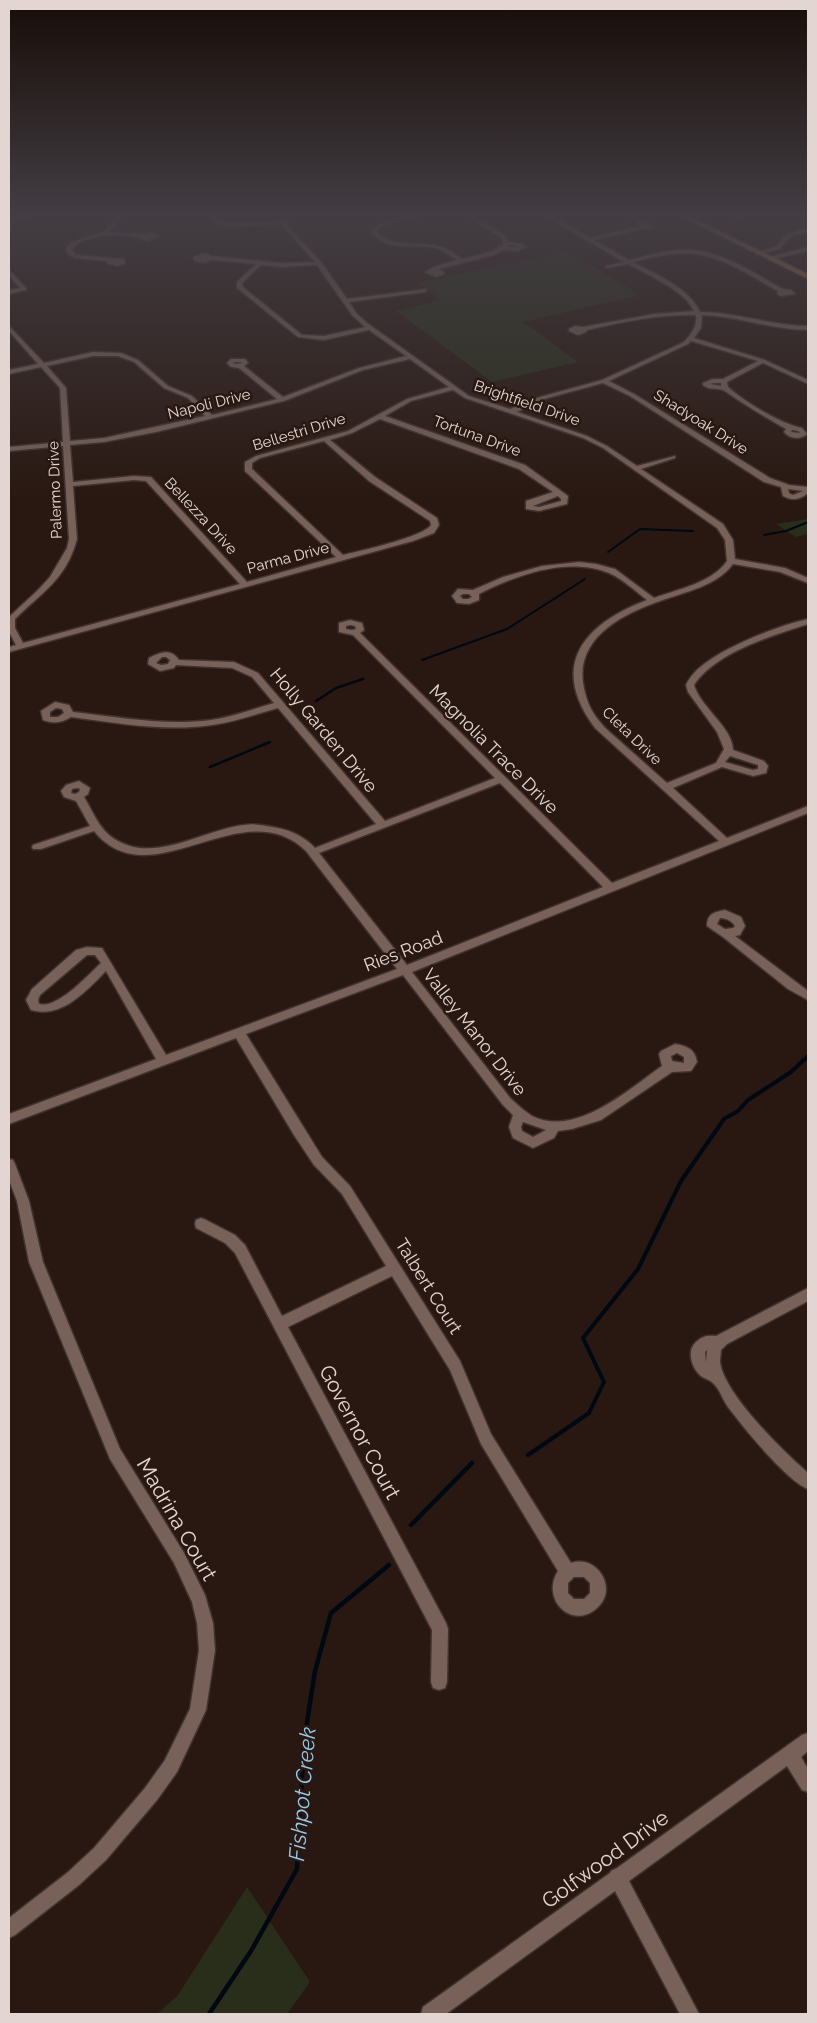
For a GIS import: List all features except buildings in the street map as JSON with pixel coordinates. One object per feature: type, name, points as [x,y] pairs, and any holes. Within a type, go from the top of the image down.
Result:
[{"type":"street","points":[[266,308],[300,336],[300,340],[306,342],[370,328]]},
{"type":"street","name":"Brightfield Drive","points":[[350,308],[370,328],[453,388],[475,401],[586,437],[613,451],[720,526],[729,540],[731,561]]},
{"type":"street","points":[[510,412],[542,398],[604,381],[686,343],[697,331],[698,313],[696,308]]},
{"type":"street","points":[[583,329],[650,315],[698,313],[732,316],[777,326],[808,328]]},
{"type":"street","name":"Palermo Drive","points":[[9,328],[63,388],[73,539],[71,548],[62,566],[44,589],[11,619],[11,628],[21,647]]},
{"type":"street","points":[[691,339],[722,346],[762,361],[808,382]]},
{"type":"street","points":[[9,372],[93,354],[110,353],[125,356],[136,361],[166,387],[190,398],[210,416]]},
{"type":"street","name":"Napoli Drive","points":[[9,449],[67,444],[140,434],[282,400],[361,369],[410,357]]},
{"type":"street","points":[[762,361],[725,385],[734,396],[790,428]]},
{"type":"street","points":[[240,366],[282,400]]},
{"type":"street","name":"Shadyoak Drive","points":[[604,381],[632,395],[767,480],[784,486],[808,489],[804,495],[796,498],[786,494],[784,486]]},
{"type":"street","name":"Bellestri Drive","points":[[341,558],[248,468],[251,460],[356,430],[409,400],[453,388]]},
{"type":"street","name":"Tortuna Drive","points":[[379,416],[522,467],[536,475],[559,493]]},
{"type":"street","name":"Parma Drive","points":[[9,650],[423,536],[431,531],[435,525],[434,520],[372,479],[325,439]]},
{"type":"street","points":[[636,468],[673,457]]},
{"type":"street","name":"Bellezza Drive","points":[[70,484],[134,478],[148,479],[245,584]]},
{"type":"street","points":[[731,561],[782,570],[808,581]]},
{"type":"street","name":"Cleta Drive","points":[[725,841],[665,788],[592,718],[582,700],[577,676],[580,658],[589,641],[601,628],[629,610],[704,583],[723,570],[731,561]]},
{"type":"street","points":[[474,593],[505,578],[553,567],[579,564],[604,568],[615,573],[653,601]]},
{"type":"street","points":[[665,788],[720,764],[728,752],[729,748],[726,737],[692,693],[690,685],[693,678],[704,668],[751,642],[808,621]]},
{"type":"street","name":"Magnolia Trace Drive","points":[[355,632],[610,888]]},
{"type":"street","name":"Holly Garden Drive","points":[[175,662],[226,664],[243,668],[255,674],[382,824]]},
{"type":"street","points":[[69,714],[165,724],[193,724],[232,718],[280,704]]},
{"type":"street","points":[[720,764],[753,773],[763,770],[764,766],[761,763],[728,752]]},
{"type":"street","points":[[313,852],[501,779]]},
{"type":"street","name":"Valley Manor Drive","points":[[78,797],[97,827],[112,843],[130,850],[144,852],[168,850],[223,832],[253,828],[273,830],[301,840],[313,852],[507,1102],[519,1115],[531,1122],[547,1127],[585,1122],[597,1117],[670,1067]]},
{"type":"street","name":"Ries Road","points":[[9,1119],[405,970],[808,809]]},
{"type":"street","points":[[37,847],[97,827]]},
{"type":"street","points":[[727,934],[796,989],[808,996]]},
{"type":"street","points":[[107,964],[60,1005],[44,1010],[32,1004],[33,996],[36,992],[80,953],[98,951],[107,964],[163,1060]]},
{"type":"street","name":"Talbert Court","points":[[239,1033],[318,1161],[346,1190],[455,1366],[486,1439],[567,1571]]},
{"type":"street","name":"Valley Manor Drive","points":[[519,1115],[515,1127],[517,1134],[533,1143],[550,1134],[554,1126]]},
{"type":"street","name":"Madrina Court","points":[[9,1164],[23,1201],[34,1255],[47,1290],[115,1454],[179,1558],[199,1600],[205,1623],[207,1650],[198,1710],[175,1758],[156,1787],[100,1854],[52,1896],[9,1928]]},
{"type":"street","name":"Governor Court","points":[[201,1224],[230,1239],[240,1249],[440,1629],[440,1682]]},
{"type":"street","points":[[280,1324],[394,1268]]},
{"type":"street","points":[[808,1294],[719,1342],[715,1346],[713,1353],[713,1365],[718,1377],[736,1406],[766,1442],[793,1470],[808,1482]]},
{"type":"street","name":"Golfwood Drive","points":[[430,2014],[808,1741]]},
{"type":"street","points":[[790,1754],[808,1784]]},
{"type":"street","points":[[617,1878],[690,2014]]},
{"type":"green space","points":[[407,308],[582,308],[523,322],[578,362],[492,382],[396,311]]},
{"type":"green space","points":[[808,519],[808,534],[796,537],[776,524]]},
{"type":"green space","points":[[247,1887],[310,1982],[287,2014],[157,2014],[178,1995]]},
{"type":"waterway","points":[[764,535],[786,531],[808,522]]},
{"type":"waterway","points":[[608,552],[640,529],[693,531]]},
{"type":"waterway","points":[[422,660],[507,629],[585,579]]},
{"type":"waterway","points":[[316,701],[336,688],[363,679]]},
{"type":"waterway","points":[[210,767],[270,742]]},
{"type":"waterway","points":[[528,1455],[589,1413],[604,1382],[583,1338],[638,1269],[681,1181],[724,1119],[738,1111],[748,1100],[791,1072],[808,1056]]},
{"type":"waterway","points":[[411,1525],[472,1463]]},
{"type":"waterway","name":"Fishpot Creek","points":[[209,2014],[251,1951],[297,1869],[304,1742],[315,1671],[331,1613],[389,1565]]}]
